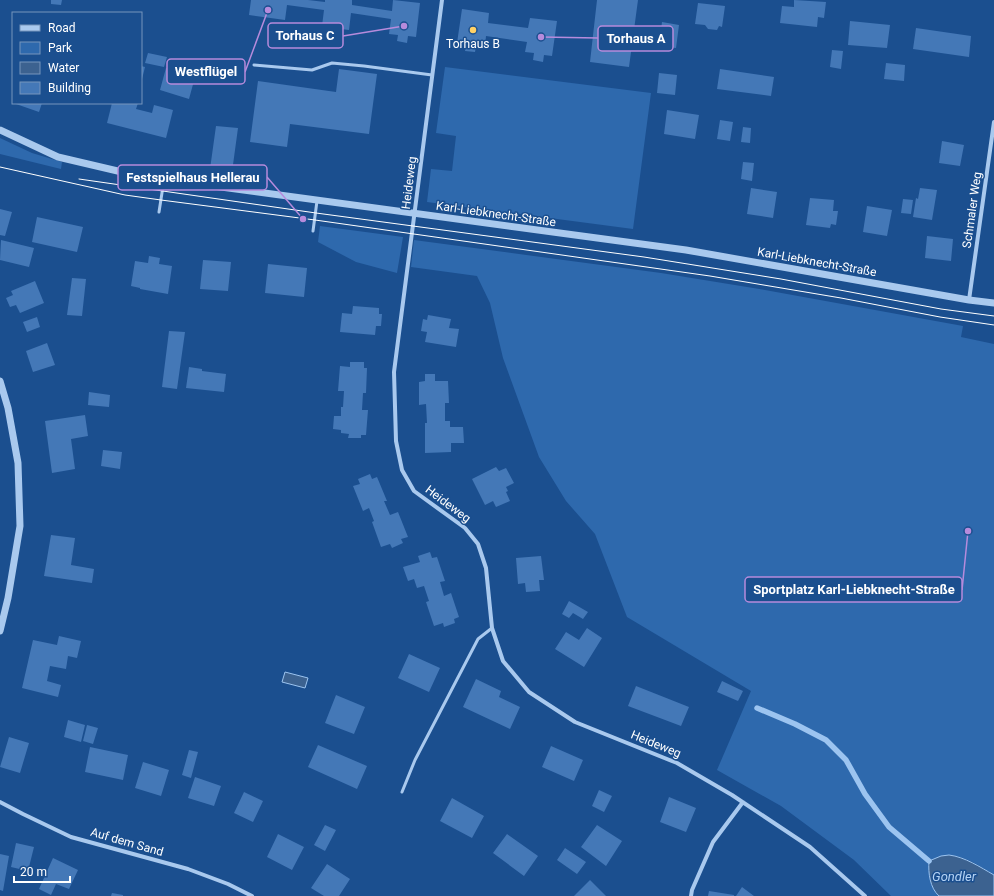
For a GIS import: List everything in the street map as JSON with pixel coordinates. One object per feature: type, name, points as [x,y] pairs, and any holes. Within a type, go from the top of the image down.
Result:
[{"type":"street","name":"Heideweg","points":[[442,0],[394,372],[396,441],[402,470],[414,491],[465,528],[478,544],[486,568],[492,628],[503,661],[529,692],[575,722],[677,763],[743,802],[810,847],[865,896]]},
{"type":"street","name":"Schmaler Weg","points":[[969,300],[994,122]]},
{"type":"street","name":"Karl-Liebknecht-Straße","points":[[0,130],[58,156],[139,176],[686,250],[969,300],[994,303]]},
{"type":"street","points":[[0,381],[8,408],[18,463],[20,526],[8,598],[0,631]]},
{"type":"street","name":"Auf dem Sand","points":[[0,802],[71,837],[188,869],[228,884],[252,896]]},
{"type":"street","points":[[691,896],[692,890],[713,842],[743,802]]},
{"type":"lane","points":[[254,65],[312,70],[332,63],[432,75]]},
{"type":"lane","points":[[159,212],[164,180]]},
{"type":"lane","points":[[313,231],[317,201]]},
{"type":"lane","points":[[402,792],[415,760],[478,638],[492,628]]},
{"type":"green space","points":[[445,67],[651,93],[633,229],[427,202],[431,169],[452,171],[456,136],[436,133]]},
{"type":"green space","points":[[0,138],[32,153],[62,162],[61,169],[0,154]]},
{"type":"green space","points":[[320,226],[403,237],[397,273],[356,262],[318,242]]},
{"type":"green space","points":[[414,240],[661,273],[765,290],[963,326],[961,337],[994,344],[994,875],[969,860],[955,856],[941,857],[929,862],[929,875],[932,885],[939,896],[891,896],[854,860],[781,806],[717,770],[751,691],[627,617],[595,534],[566,501],[539,457],[503,358],[490,303],[477,276],[411,267]]},
{"type":"water","points":[[285,672],[308,678],[305,688],[282,682]]},
{"type":"water","name":"Gondler","points":[[949,855],[967,860],[994,875],[994,896],[939,896],[930,880],[929,861],[941,856]]},
{"type":"building","points":[[51,0],[62,0],[61,5],[51,4]]},
{"type":"building","points":[[251,0],[308,0],[325,2],[325,0],[352,0],[352,5],[392,11],[393,0],[420,3],[416,37],[408,36],[407,43],[397,41],[398,35],[389,34],[391,19],[351,13],[349,30],[341,29],[340,35],[330,34],[331,27],[322,26],[324,10],[287,5],[285,20],[249,15]]},
{"type":"building","points":[[597,0],[638,0],[629,67],[590,62]]},
{"type":"building","points":[[794,0],[826,2],[824,18],[818,17],[817,27],[780,23],[782,6],[794,7]]},
{"type":"building","points":[[698,3],[725,6],[722,27],[719,26],[717,30],[708,29],[705,25],[695,24]]},
{"type":"building","points":[[462,9],[489,13],[488,23],[528,28],[530,18],[557,21],[552,56],[544,55],[543,62],[533,60],[534,53],[525,52],[527,42],[486,36],[485,47],[476,46],[475,52],[465,51],[466,45],[457,43]]},
{"type":"building","points":[[850,21],[890,25],[887,48],[848,45]]},
{"type":"building","points":[[662,22],[679,25],[676,48],[659,46]]},
{"type":"building","points":[[916,28],[971,36],[969,57],[913,49]]},
{"type":"building","points":[[832,50],[843,51],[841,69],[830,67]]},
{"type":"building","points":[[148,53],[167,57],[164,67],[145,63]]},
{"type":"building","points":[[886,63],[905,65],[904,81],[884,79]]},
{"type":"building","points":[[142,66],[145,67],[142,79]]},
{"type":"building","points":[[166,68],[195,77],[189,99],[160,90]]},
{"type":"building","points":[[339,69],[377,74],[369,134],[290,124],[287,147],[250,142],[258,81],[336,92]]},
{"type":"building","points":[[720,69],[774,77],[771,96],[717,89]]},
{"type":"building","points":[[659,73],[677,75],[675,95],[657,93]]},
{"type":"building","points":[[16,104],[42,104],[39,112]]},
{"type":"building","points":[[112,104],[138,104],[136,109],[152,113],[154,105],[173,110],[166,138],[107,123]]},
{"type":"building","points":[[667,110],[699,115],[695,139],[664,134]]},
{"type":"building","points":[[720,120],[733,122],[730,141],[717,139]]},
{"type":"building","points":[[216,126],[238,128],[232,172],[210,169]]},
{"type":"building","points":[[743,127],[751,128],[750,143],[741,142]]},
{"type":"building","points":[[942,141],[964,145],[960,166],[939,163]]},
{"type":"building","points":[[743,162],[754,163],[752,181],[741,179]]},
{"type":"building","points":[[751,188],[777,192],[773,218],[747,214]]},
{"type":"building","points":[[920,188],[937,190],[932,220],[913,217],[916,198],[918,199]]},
{"type":"building","points":[[810,198],[834,200],[833,211],[838,211],[836,225],[831,224],[830,228],[806,225]]},
{"type":"building","points":[[903,199],[913,200],[911,214],[901,213]]},
{"type":"building","points":[[867,206],[892,210],[887,236],[863,232]]},
{"type":"building","points":[[0,209],[12,212],[5,236],[0,235]]},
{"type":"building","points":[[37,217],[83,227],[77,252],[32,242]]},
{"type":"building","points":[[927,236],[953,239],[951,261],[925,258]]},
{"type":"building","points":[[1,240],[34,248],[29,267],[0,260]]},
{"type":"building","points":[[149,256],[160,258],[159,264],[172,266],[168,294],[131,286],[135,261],[148,263]]},
{"type":"building","points":[[203,260],[231,262],[228,291],[200,289]]},
{"type":"building","points":[[268,264],[307,268],[304,297],[265,293]]},
{"type":"building","points":[[72,278],[86,279],[82,316],[67,315]]},
{"type":"building","points":[[35,281],[44,303],[20,313],[16,305],[10,307],[6,298],[13,295],[11,291]]},
{"type":"building","points":[[353,306],[379,308],[379,314],[382,314],[381,326],[376,326],[375,335],[340,332],[342,313],[352,314]]},
{"type":"building","points":[[428,315],[451,319],[449,328],[459,329],[456,347],[425,342],[427,332],[421,331],[423,319],[427,320]]},
{"type":"building","points":[[37,317],[40,327],[27,332],[23,322]]},
{"type":"building","points":[[169,331],[185,332],[177,389],[162,387]]},
{"type":"building","points":[[47,343],[55,365],[33,372],[26,351]]},
{"type":"building","points":[[350,362],[364,362],[364,368],[367,368],[366,393],[363,393],[362,410],[368,410],[366,435],[361,435],[361,438],[348,438],[349,434],[341,433],[341,430],[333,429],[334,416],[341,416],[341,407],[343,407],[344,391],[338,391],[340,366],[350,367]]},
{"type":"building","points":[[189,367],[202,369],[202,371],[226,374],[224,392],[186,388]]},
{"type":"building","points":[[425,374],[435,374],[435,381],[448,381],[449,403],[445,403],[445,421],[450,421],[450,427],[463,427],[464,443],[451,443],[451,452],[425,453],[425,423],[427,423],[426,404],[419,405],[419,382],[425,381]]},
{"type":"building","points":[[89,392],[110,395],[109,407],[88,405]]},
{"type":"building","points":[[85,415],[88,436],[71,439],[75,469],[52,473],[45,421]]},
{"type":"building","points":[[103,450],[122,452],[120,469],[101,466]]},
{"type":"building","points":[[496,467],[499,471],[506,468],[514,483],[506,487],[508,491],[506,492],[510,501],[496,507],[493,501],[485,505],[472,479]]},
{"type":"building","points":[[370,474],[372,479],[377,477],[387,501],[384,501],[390,515],[398,512],[408,537],[401,539],[403,543],[392,548],[390,544],[381,547],[372,522],[374,521],[369,508],[363,511],[353,486],[360,484],[358,479]]},
{"type":"building","points":[[51,535],[75,538],[71,565],[94,569],[92,583],[44,576]]},
{"type":"building","points":[[430,552],[432,558],[437,557],[445,581],[440,582],[444,596],[451,593],[459,617],[454,619],[455,623],[444,627],[443,623],[434,626],[426,602],[429,601],[424,586],[417,588],[414,579],[408,581],[403,567],[420,562],[418,556]]},
{"type":"building","points":[[541,556],[544,580],[539,580],[540,591],[526,592],[525,583],[518,584],[516,558]]},
{"type":"building","points":[[569,601],[588,612],[583,619],[573,613],[569,618],[562,614]]},
{"type":"building","points":[[587,628],[602,638],[584,667],[555,649],[566,632],[579,640]]},
{"type":"building","points":[[59,636],[81,641],[77,658],[68,656],[66,669],[50,666],[47,681],[61,685],[58,697],[22,688],[33,640],[57,645]]},
{"type":"building","points":[[409,654],[440,668],[429,692],[398,678]]},
{"type":"building","points":[[476,679],[501,691],[499,697],[520,707],[510,729],[463,707]]},
{"type":"building","points":[[722,681],[743,691],[738,701],[717,692]]},
{"type":"building","points":[[636,686],[689,707],[681,726],[628,706]]},
{"type":"building","points":[[336,695],[365,707],[354,734],[325,723]]},
{"type":"building","points":[[68,720],[85,725],[81,742],[64,737]]},
{"type":"building","points":[[87,725],[98,728],[93,744],[83,741]]},
{"type":"building","points":[[9,737],[29,743],[20,773],[0,767]]},
{"type":"building","points":[[318,745],[367,766],[357,789],[308,767]]},
{"type":"building","points":[[551,746],[583,760],[574,781],[542,767]]},
{"type":"building","points":[[90,747],[128,755],[123,780],[85,772]]},
{"type":"building","points":[[189,750],[198,752],[191,778],[182,775]]},
{"type":"building","points":[[143,762],[169,770],[161,796],[135,788]]},
{"type":"building","points":[[195,777],[221,786],[214,806],[188,798]]},
{"type":"building","points":[[599,790],[612,796],[604,812],[592,806]]},
{"type":"building","points":[[244,792],[263,801],[253,822],[234,813]]},
{"type":"building","points":[[669,797],[696,808],[686,832],[660,822]]},
{"type":"building","points":[[452,798],[484,816],[472,838],[440,821]]},
{"type":"building","points":[[325,825],[336,830],[325,851],[314,845]]},
{"type":"building","points":[[597,825],[622,841],[606,866],[581,847]]},
{"type":"building","points":[[278,834],[304,847],[292,870],[267,857]]},
{"type":"building","points":[[507,834],[538,856],[524,876],[493,853]]},
{"type":"building","points":[[16,843],[34,847],[28,871],[11,867]]},
{"type":"building","points":[[565,848],[586,862],[577,874],[557,860]]},
{"type":"building","points":[[0,854],[9,856],[3,891],[0,890]]},
{"type":"building","points":[[53,858],[78,870],[69,889],[56,884],[51,895],[39,889]]},
{"type":"building","points":[[327,864],[350,879],[339,896],[324,896],[311,888]]},
{"type":"building","points":[[590,880],[606,896],[574,896]]},
{"type":"building","points":[[742,887],[754,896],[736,896]]},
{"type":"building","points":[[709,891],[734,895],[734,896],[708,896]]},
{"type":"building","points":[[112,893],[123,895],[123,896],[111,896]]},
{"type":"waterway","points":[[757,708],[795,724],[826,740],[846,760],[865,794],[889,827],[929,861]]},
{"type":"tram line","points":[[0,167],[125,195],[315,220],[710,276],[841,298],[940,317],[994,325]]},
{"type":"tram line","points":[[79,179],[316,213],[644,257],[781,279],[941,309],[994,316]]},
{"type":"place","name":"Westflügel","points":[[268,10]]},
{"type":"place","name":"Torhaus C","points":[[404,26]]},
{"type":"place","name":"Torhaus B","points":[[473,30]]},
{"type":"place","name":"Torhaus A","points":[[541,37]]},
{"type":"place","name":"Festspielhaus Hellerau","points":[[303,219]]},
{"type":"place","name":"Sportplatz Karl-Liebknecht-Straße","points":[[968,531]]}]
